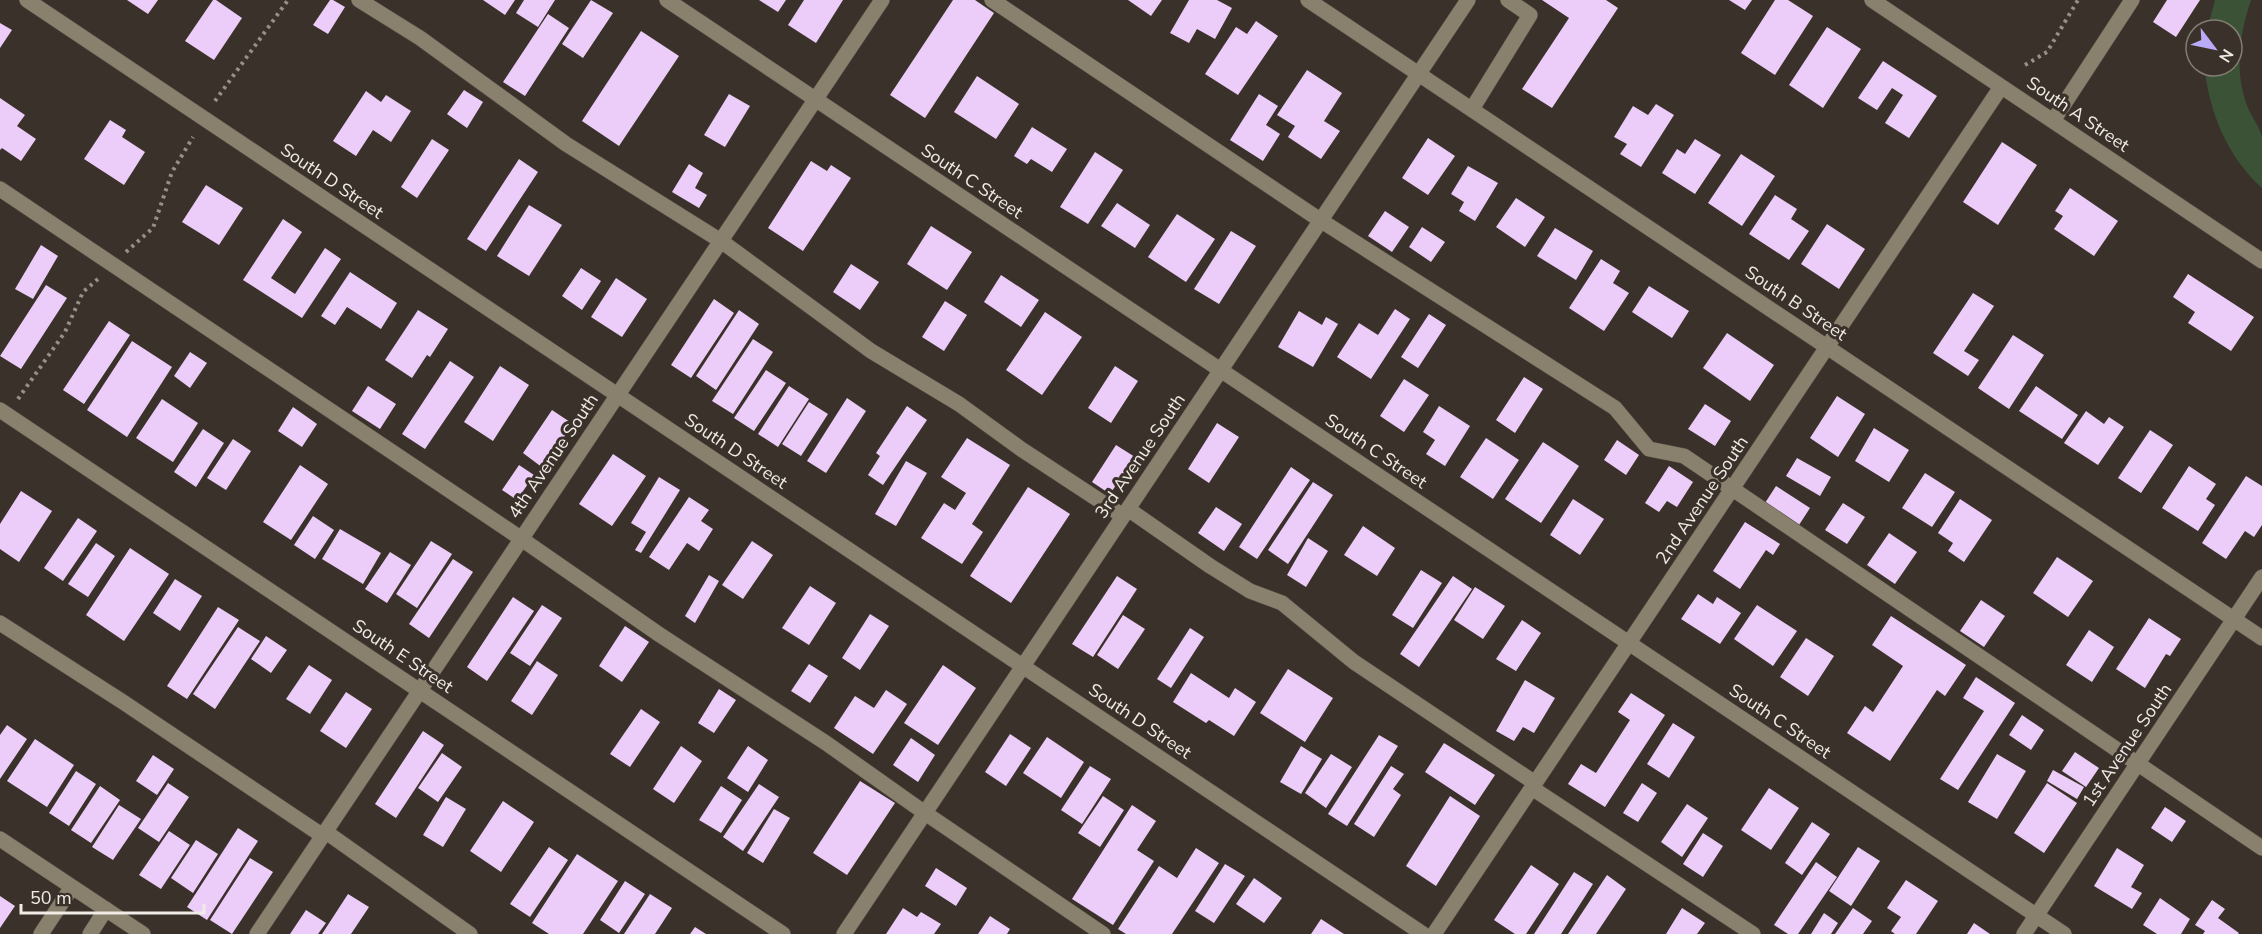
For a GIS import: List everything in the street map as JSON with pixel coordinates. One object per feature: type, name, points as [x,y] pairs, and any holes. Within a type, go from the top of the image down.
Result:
[{"type":"street","name":"South D Street","points":[[27,0],[1423,934]]},
{"type":"street","points":[[359,0],[420,38],[566,144],[721,241],[871,351],[959,404],[1021,449],[1240,584],[1282,603],[1354,662],[1753,934]]},
{"type":"street","name":"South C Street","points":[[667,0],[2064,934]]},
{"type":"street","name":"4th Avenue South","points":[[257,934],[882,0]]},
{"type":"street","points":[[992,0],[1320,220],[1615,408],[1649,448],[1684,456],[2262,848]]},
{"type":"street","name":"South B Street","points":[[1308,0],[2262,638]]},
{"type":"street","name":"3rd Avenue South","points":[[844,934],[1467,0]]},
{"type":"street","points":[[1472,109],[1530,15],[1508,0]]},
{"type":"street","name":"South A Street","points":[[1872,0],[2262,261]]},
{"type":"street","points":[[2053,122],[2132,0]]},
{"type":"street","name":"2nd Avenue South","points":[[1434,934],[2001,87]]},
{"type":"street","points":[[0,189],[660,634],[826,743],[1103,934]]},
{"type":"street","name":"South E Street","points":[[0,410],[783,934]]},
{"type":"street","name":"1st Avenue South","points":[[2024,934],[2262,577]]},
{"type":"street","points":[[0,623],[325,834],[470,934]]},
{"type":"street","points":[[0,839],[143,934]]},
{"type":"street","points":[[41,934],[72,887]]},
{"type":"street","points":[[90,934],[106,909]]},
{"type":"path","points":[[215,101],[288,0]]},
{"type":"path","points":[[2025,65],[2047,52],[2078,0]]},
{"type":"green space","points":[[2215,0],[2251,0],[2244,27],[2244,18],[2210,18]]},
{"type":"green space","points":[[2206,78],[2241,78],[2248,108],[2262,137],[2262,188],[2249,175],[2229,147],[2215,117]]},
{"type":"building","points":[[127,0],[158,0],[148,14]]},
{"type":"building","points":[[213,0],[242,18],[214,60],[185,41]]},
{"type":"building","points":[[330,0],[345,7],[328,34],[313,25]]},
{"type":"building","points":[[483,0],[515,0],[505,15]]},
{"type":"building","points":[[524,0],[555,0],[538,27],[516,13]]},
{"type":"building","points":[[591,0],[613,13],[583,58],[562,44]]},
{"type":"building","points":[[759,0],[786,0],[778,12]]},
{"type":"building","points":[[804,0],[843,0],[816,43],[788,25]]},
{"type":"building","points":[[953,0],[975,0],[994,13],[925,118],[890,95]]},
{"type":"building","points":[[1128,0],[1162,0],[1151,16]]},
{"type":"building","points":[[1189,0],[1217,0],[1232,8],[1215,39],[1197,29],[1189,43],[1170,33]]},
{"type":"building","points":[[1542,0],[1606,0],[1618,8],[1552,108],[1522,89],[1569,18]]},
{"type":"building","points":[[1729,0],[1752,0],[1745,10]]},
{"type":"building","points":[[1775,0],[1788,0],[1813,16],[1775,75],[1741,53]]},
{"type":"building","points":[[2167,0],[2200,0],[2188,18],[2184,18],[2184,25],[2176,37],[2153,22]]},
{"type":"building","points":[[548,14],[569,28],[525,96],[503,82]]},
{"type":"building","points":[[1256,21],[1278,36],[1238,95],[1205,74],[1236,27],[1247,34]]},
{"type":"building","points":[[0,23],[12,30],[0,48]]},
{"type":"building","points":[[1827,27],[1861,49],[1823,108],[1789,85]]},
{"type":"building","points":[[641,31],[679,56],[619,146],[582,121]]},
{"type":"building","points":[[1883,61],[1937,96],[1909,138],[1885,123],[1903,95],[1892,88],[1877,110],[1858,98]]},
{"type":"building","points":[[1307,70],[1342,93],[1324,121],[1340,131],[1321,159],[1288,137],[1295,126],[1277,115]]},
{"type":"building","points":[[977,76],[1019,104],[996,139],[954,112]]},
{"type":"building","points":[[464,90],[483,102],[467,128],[447,114]]},
{"type":"building","points":[[366,91],[381,102],[386,95],[411,111],[391,142],[373,130],[356,156],[333,141]]},
{"type":"building","points":[[729,94],[750,106],[725,147],[704,135]]},
{"type":"building","points":[[1259,94],[1278,106],[1266,125],[1280,134],[1263,161],[1230,140]]},
{"type":"building","points":[[0,98],[25,115],[17,126],[36,139],[21,161],[2,148],[0,150]]},
{"type":"building","points":[[1656,104],[1674,115],[1641,167],[1620,154],[1627,144],[1614,137],[1633,106],[1648,115]]},
{"type":"building","points":[[110,120],[126,130],[122,137],[145,152],[124,185],[84,159]]},
{"type":"building","points":[[1032,127],[1067,149],[1052,172],[1031,159],[1027,164],[1014,156]]},
{"type":"building","points":[[1428,138],[1455,156],[1428,195],[1402,178]]},
{"type":"building","points":[[432,139],[449,150],[417,198],[401,187]]},
{"type":"building","points":[[1695,139],[1721,155],[1695,194],[1662,173],[1677,149],[1685,154]]},
{"type":"building","points":[[2002,142],[2037,165],[1998,225],[1963,202]]},
{"type":"building","points":[[1095,152],[1123,170],[1088,224],[1060,207]]},
{"type":"building","points":[[1741,154],[1775,176],[1742,226],[1708,203]]},
{"type":"building","points":[[519,159],[538,172],[486,251],[467,239]]},
{"type":"building","points":[[811,161],[827,171],[831,165],[851,178],[803,251],[768,228]]},
{"type":"building","points":[[689,164],[703,173],[695,188],[707,195],[699,208],[672,192]]},
{"type":"building","points":[[1468,166],[1498,183],[1475,221],[1459,211],[1464,202],[1451,194]]},
{"type":"building","points":[[206,185],[243,208],[219,245],[182,222]]},
{"type":"building","points":[[2070,188],[2118,221],[2094,256],[2054,229],[2063,216],[2055,211]]},
{"type":"building","points":[[1775,195],[1797,209],[1791,219],[1809,231],[1789,260],[1749,234]]},
{"type":"building","points":[[1516,198],[1545,217],[1525,247],[1496,227]]},
{"type":"building","points":[[1117,203],[1150,225],[1135,248],[1101,226]]},
{"type":"building","points":[[529,205],[562,225],[529,276],[497,256]]},
{"type":"building","points":[[1385,211],[1409,227],[1392,252],[1368,236]]},
{"type":"building","points":[[1177,214],[1215,239],[1186,282],[1148,257]]},
{"type":"building","points":[[283,219],[302,232],[271,278],[295,294],[325,248],[341,259],[302,318],[243,280]]},
{"type":"building","points":[[1827,224],[1865,249],[1839,289],[1801,264]]},
{"type":"building","points":[[931,226],[972,252],[947,290],[907,264]]},
{"type":"building","points":[[1422,227],[1445,242],[1431,262],[1409,247]]},
{"type":"building","points":[[1555,228],[1593,251],[1576,280],[1537,256]]},
{"type":"building","points":[[1231,231],[1256,246],[1219,304],[1194,289]]},
{"type":"building","points":[[41,245],[58,256],[33,299],[15,289]]},
{"type":"building","points":[[1601,259],[1620,271],[1613,283],[1629,293],[1604,331],[1569,308]]},
{"type":"building","points":[[851,264],[879,282],[860,310],[833,292]]},
{"type":"building","points":[[581,268],[601,281],[582,310],[562,296]]},
{"type":"building","points":[[350,272],[397,303],[381,329],[347,307],[335,325],[321,316]]},
{"type":"building","points":[[2188,274],[2254,317],[2231,351],[2188,323],[2195,312],[2173,297]]},
{"type":"building","points":[[1001,275],[1039,300],[1021,327],[984,302]]},
{"type":"building","points":[[616,278],[647,299],[622,337],[591,317]]},
{"type":"building","points":[[46,285],[67,298],[21,369],[0,356]]},
{"type":"building","points":[[1649,286],[1689,311],[1672,338],[1632,312]]},
{"type":"building","points":[[1973,293],[1994,306],[1964,351],[1979,360],[1968,376],[1933,353]]},
{"type":"building","points":[[714,299],[734,313],[691,378],[671,365]]},
{"type":"building","points":[[945,301],[967,315],[944,351],[922,337]]},
{"type":"building","points":[[1395,309],[1410,319],[1371,379],[1337,357],[1359,323],[1378,335]]},
{"type":"building","points":[[418,310],[448,329],[430,357],[427,355],[412,378],[385,360]]},
{"type":"building","points":[[739,310],[759,324],[716,390],[696,376]]},
{"type":"building","points":[[1299,311],[1322,325],[1326,317],[1338,324],[1313,367],[1278,347]]},
{"type":"building","points":[[1045,312],[1082,337],[1042,395],[1006,370]]},
{"type":"building","points":[[1429,314],[1446,325],[1418,368],[1401,357]]},
{"type":"building","points":[[109,321],[130,335],[84,404],[63,390]]},
{"type":"building","points":[[1727,333],[1774,365],[1750,401],[1703,368]]},
{"type":"building","points":[[2013,335],[2044,355],[2009,409],[1978,388]]},
{"type":"building","points":[[753,339],[773,352],[733,414],[712,401]]},
{"type":"building","points":[[132,341],[172,367],[127,437],[87,410]]},
{"type":"building","points":[[190,352],[207,363],[190,388],[174,376]]},
{"type":"building","points":[[450,361],[474,377],[425,449],[402,434]]},
{"type":"building","points":[[500,366],[529,385],[493,441],[464,422]]},
{"type":"building","points":[[1115,366],[1138,381],[1111,423],[1088,408]]},
{"type":"building","points":[[766,370],[786,383],[754,431],[734,418]]},
{"type":"building","points":[[1524,377],[1543,389],[1515,433],[1496,420]]},
{"type":"building","points":[[1404,379],[1429,395],[1404,432],[1380,416]]},
{"type":"building","points":[[368,386],[396,404],[380,429],[352,411]]},
{"type":"building","points":[[789,386],[809,399],[778,447],[758,434]]},
{"type":"building","points":[[2036,386],[2078,415],[2062,439],[2019,411]]},
{"type":"building","points":[[1837,396],[1865,414],[1838,457],[1810,438]]},
{"type":"building","points":[[847,398],[866,411],[826,473],[807,461]]},
{"type":"building","points":[[162,399],[198,423],[173,462],[136,438]]},
{"type":"building","points":[[809,402],[828,414],[801,456],[782,444]]},
{"type":"building","points":[[1705,404],[1731,421],[1715,446],[1688,429]]},
{"type":"building","points":[[907,406],[927,420],[883,485],[868,475],[880,456],[876,453]]},
{"type":"building","points":[[1439,406],[1470,426],[1445,466],[1426,454],[1435,440],[1423,432]]},
{"type":"building","points":[[293,407],[317,424],[302,447],[278,431]]},
{"type":"building","points":[[552,410],[573,424],[543,468],[523,453]]},
{"type":"building","points":[[2086,411],[2104,424],[2109,417],[2124,427],[2098,465],[2064,443]]},
{"type":"building","points":[[1217,423],[1239,437],[1209,483],[1188,469]]},
{"type":"building","points":[[1874,428],[1909,450],[1889,482],[1855,461]]},
{"type":"building","points":[[203,429],[224,443],[196,487],[174,472]]},
{"type":"building","points":[[2150,430],[2173,445],[2141,493],[2118,478]]},
{"type":"building","points":[[967,438],[1010,465],[972,524],[983,532],[962,564],[921,538],[944,503],[955,510],[966,493],[941,477]]},
{"type":"building","points":[[1486,438],[1519,460],[1493,499],[1460,477]]},
{"type":"building","points":[[233,439],[251,451],[226,490],[207,478]]},
{"type":"building","points":[[1617,440],[1639,455],[1626,475],[1604,460]]},
{"type":"building","points":[[1543,442],[1579,466],[1541,523],[1505,499]]},
{"type":"building","points":[[1116,445],[1135,457],[1110,494],[1092,482]]},
{"type":"building","points":[[613,454],[646,476],[612,526],[579,504]]},
{"type":"building","points":[[1797,458],[1831,477],[1820,496],[1786,476]]},
{"type":"building","points":[[906,461],[927,473],[896,526],[875,514]]},
{"type":"building","points":[[300,465],[328,484],[291,540],[263,522]]},
{"type":"building","points":[[519,465],[534,475],[517,500],[502,490]]},
{"type":"building","points":[[1669,466],[1693,482],[1677,507],[1667,501],[1659,512],[1645,503]]},
{"type":"building","points":[[2189,466],[2216,484],[2206,499],[2215,505],[2198,531],[2162,508]]},
{"type":"building","points":[[1291,467],[1310,480],[1257,559],[1239,547]]},
{"type":"building","points":[[1925,473],[1955,492],[1932,527],[1902,508]]},
{"type":"building","points":[[2246,476],[2262,486],[2262,525],[2254,537],[2245,531],[2226,559],[2202,543]]},
{"type":"building","points":[[659,477],[680,490],[641,553],[635,550],[646,532],[631,523]]},
{"type":"building","points":[[1313,482],[1333,495],[1288,564],[1268,550]]},
{"type":"building","points":[[1776,486],[1810,508],[1799,525],[1765,503]]},
{"type":"building","points":[[1028,487],[1070,514],[1011,603],[970,576]]},
{"type":"building","points":[[21,491],[52,511],[19,562],[0,549],[0,524]]},
{"type":"building","points":[[689,497],[709,510],[701,521],[713,529],[699,551],[687,543],[669,570],[649,557]]},
{"type":"building","points":[[1573,499],[1604,519],[1580,555],[1550,535]]},
{"type":"building","points":[[1960,499],[1992,520],[1964,562],[1948,551],[1953,543],[1938,533]]},
{"type":"building","points":[[1843,503],[1865,517],[1847,544],[1825,530]]},
{"type":"building","points":[[1216,507],[1242,524],[1224,551],[1198,533]]},
{"type":"building","points":[[313,516],[334,530],[315,559],[294,545]]},
{"type":"building","points":[[78,518],[97,531],[63,581],[44,568]]},
{"type":"building","points":[[1745,522],[1780,544],[1773,555],[1766,550],[1740,589],[1713,571]]},
{"type":"building","points":[[1363,526],[1395,548],[1377,576],[1344,555]]},
{"type":"building","points":[[340,529],[381,553],[363,584],[322,559]]},
{"type":"building","points":[[1889,533],[1917,552],[1895,584],[1867,565]]},
{"type":"building","points":[[1308,538],[1328,551],[1306,587],[1287,575]]},
{"type":"building","points":[[431,541],[452,554],[417,608],[396,594]]},
{"type":"building","points":[[752,541],[773,555],[743,599],[722,585]]},
{"type":"building","points":[[96,543],[115,556],[88,597],[68,584]]},
{"type":"building","points":[[130,548],[169,574],[124,641],[86,615]]},
{"type":"building","points":[[390,552],[411,565],[387,603],[365,589]]},
{"type":"building","points":[[2057,557],[2093,581],[2068,617],[2033,593]]},
{"type":"building","points":[[453,559],[473,572],[429,638],[409,624]]},
{"type":"building","points":[[1421,570],[1442,583],[1413,628],[1392,615]]},
{"type":"building","points":[[709,575],[719,581],[695,623],[685,616]]},
{"type":"building","points":[[1117,576],[1137,589],[1093,657],[1072,644]]},
{"type":"building","points":[[1453,576],[1472,589],[1419,667],[1400,654]]},
{"type":"building","points":[[175,579],[202,596],[180,631],[153,613]]},
{"type":"building","points":[[810,586],[836,603],[809,645],[782,628]]},
{"type":"building","points":[[1475,587],[1505,606],[1483,639],[1454,620]]},
{"type":"building","points":[[1698,594],[1713,604],[1717,597],[1741,613],[1720,644],[1681,619]]},
{"type":"building","points":[[513,597],[534,611],[487,681],[467,667]]},
{"type":"building","points":[[1981,600],[2005,616],[1984,647],[1960,631]]},
{"type":"building","points":[[542,605],[562,618],[530,666],[510,653]]},
{"type":"building","points":[[1757,605],[1797,631],[1773,666],[1734,639]]},
{"type":"building","points":[[218,607],[239,620],[187,699],[167,686]]},
{"type":"building","points":[[870,614],[889,626],[860,670],[842,658]]},
{"type":"building","points":[[1123,615],[1145,629],[1118,669],[1097,655]]},
{"type":"building","points":[[1891,616],[1966,665],[1945,696],[1937,690],[1890,761],[1847,733],[1865,706],[1873,712],[1903,666],[1872,645]]},
{"type":"building","points":[[2149,618],[2181,639],[2170,656],[2166,654],[2145,688],[2116,669]]},
{"type":"building","points":[[1522,620],[1541,633],[1516,671],[1496,659]]},
{"type":"building","points":[[625,626],[649,642],[622,682],[599,666]]},
{"type":"building","points":[[238,627],[260,641],[215,709],[193,694]]},
{"type":"building","points":[[1190,628],[1204,637],[1171,688],[1157,679]]},
{"type":"building","points":[[2089,630],[2114,647],[2092,682],[2066,665]]},
{"type":"building","points":[[266,636],[287,650],[271,673],[251,659]]},
{"type":"building","points":[[1806,638],[1834,656],[1808,696],[1780,677]]},
{"type":"building","points":[[537,661],[558,675],[532,715],[511,701]]},
{"type":"building","points":[[809,664],[828,676],[810,703],[791,691]]},
{"type":"building","points":[[309,665],[332,680],[310,714],[286,699]]},
{"type":"building","points":[[943,665],[976,688],[938,745],[904,723]]},
{"type":"building","points":[[1288,669],[1333,698],[1305,742],[1260,713]]},
{"type":"building","points":[[1191,673],[1229,698],[1235,688],[1256,702],[1234,736],[1209,720],[1206,723],[1173,702]]},
{"type":"building","points":[[1976,677],[2015,703],[1958,790],[1940,779],[1984,711],[1963,698]]},
{"type":"building","points":[[1525,680],[1555,698],[1534,733],[1523,727],[1514,741],[1496,731]]},
{"type":"building","points":[[719,689],[736,700],[714,733],[698,723]]},
{"type":"building","points":[[886,690],[907,704],[873,754],[834,728],[855,696],[874,708]]},
{"type":"building","points":[[346,692],[372,709],[346,748],[320,731]]},
{"type":"building","points":[[1631,693],[1665,715],[1605,807],[1568,784],[1581,764],[1596,773],[1630,720],[1618,712]]},
{"type":"building","points":[[641,709],[660,722],[630,767],[610,754]]},
{"type":"building","points":[[2022,715],[2044,730],[2031,750],[2009,735]]},
{"type":"building","points":[[1673,723],[1695,737],[1669,778],[1647,764]]},
{"type":"building","points":[[7,725],[27,739],[0,779],[0,735]]},
{"type":"building","points":[[423,731],[444,745],[396,818],[375,804]]},
{"type":"building","points":[[1010,734],[1031,748],[1006,786],[985,772]]},
{"type":"building","points":[[1379,735],[1398,746],[1347,826],[1328,814]]},
{"type":"building","points":[[1047,737],[1084,762],[1061,798],[1023,773]]},
{"type":"building","points":[[911,738],[935,755],[918,782],[893,765]]},
{"type":"building","points":[[35,739],[74,765],[47,807],[7,781]]},
{"type":"building","points":[[1444,743],[1495,775],[1475,805],[1425,772]]},
{"type":"building","points":[[681,746],[702,761],[674,803],[653,789]]},
{"type":"building","points":[[748,746],[768,760],[748,792],[727,778]]},
{"type":"building","points":[[1301,746],[1322,759],[1301,794],[1280,782]]},
{"type":"building","points":[[2075,752],[2099,768],[2086,787],[2062,771]]},
{"type":"building","points":[[442,753],[462,767],[438,802],[418,788]]},
{"type":"building","points":[[1331,754],[1352,767],[1326,808],[1305,793]]},
{"type":"building","points":[[1997,754],[2026,771],[1997,819],[1968,802]]},
{"type":"building","points":[[153,755],[174,769],[157,795],[136,781]]},
{"type":"building","points":[[1090,766],[1111,779],[1082,824],[1061,810]]},
{"type":"building","points":[[1391,766],[1404,774],[1393,789],[1401,795],[1374,837],[1354,824]]},
{"type":"building","points":[[2053,770],[2084,787],[2077,799],[2047,781]]},
{"type":"building","points":[[76,771],[96,784],[69,826],[49,813]]},
{"type":"building","points":[[860,781],[895,803],[847,875],[813,853]]},
{"type":"building","points":[[168,783],[189,797],[159,842],[138,828]]},
{"type":"building","points":[[1642,783],[1657,793],[1638,822],[1623,813]]},
{"type":"building","points":[[2047,783],[2077,803],[2044,853],[2014,833]]},
{"type":"building","points":[[759,784],[779,797],[743,851],[723,837]]},
{"type":"building","points":[[100,786],[120,800],[91,843],[71,830]]},
{"type":"building","points":[[721,786],[742,800],[721,833],[699,820]]},
{"type":"building","points":[[1769,788],[1799,808],[1771,850],[1741,830]]},
{"type":"building","points":[[1103,796],[1124,810],[1100,847],[1078,833]]},
{"type":"building","points":[[1450,796],[1480,816],[1436,886],[1406,866]]},
{"type":"building","points":[[446,797],[466,809],[443,847],[423,835]]},
{"type":"building","points":[[503,801],[534,822],[501,872],[470,851]]},
{"type":"building","points":[[1687,804],[1708,818],[1682,857],[1661,842]]},
{"type":"building","points":[[119,805],[141,819],[113,860],[92,847]]},
{"type":"building","points":[[1132,805],[1156,821],[1137,850],[1154,861],[1113,925],[1072,899]]},
{"type":"building","points":[[2165,807],[2186,821],[2172,842],[2151,828]]},
{"type":"building","points":[[774,809],[790,818],[763,863],[747,853]]},
{"type":"building","points":[[1812,822],[1830,834],[1802,875],[1785,863]]},
{"type":"building","points":[[238,828],[258,841],[207,920],[187,907]]},
{"type":"building","points":[[169,831],[190,845],[161,889],[139,875]]},
{"type":"building","points":[[1703,833],[1723,846],[1703,877],[1683,864]]},
{"type":"building","points":[[196,840],[218,854],[193,893],[171,878]]},
{"type":"building","points":[[549,847],[568,860],[530,917],[510,904]]},
{"type":"building","points":[[1858,847],[1880,861],[1851,906],[1829,891]]},
{"type":"building","points":[[1196,848],[1219,863],[1172,934],[1126,934],[1118,929],[1159,866],[1177,878]]},
{"type":"building","points":[[2117,848],[2144,865],[2131,887],[2142,893],[2132,909],[2094,886]]},
{"type":"building","points":[[577,854],[618,881],[583,934],[549,934],[532,923]]},
{"type":"building","points":[[250,858],[273,872],[232,934],[210,920]]},
{"type":"building","points":[[1816,862],[1837,877],[1798,934],[1788,934],[1774,925]]},
{"type":"building","points":[[1225,864],[1245,876],[1214,923],[1195,911]]},
{"type":"building","points":[[1531,865],[1559,884],[1526,934],[1515,934],[1494,920]]},
{"type":"building","points":[[936,868],[967,888],[956,906],[925,886]]},
{"type":"building","points":[[1574,872],[1593,884],[1561,934],[1534,934]]},
{"type":"building","points":[[1607,875],[1626,889],[1596,934],[1568,934]]},
{"type":"building","points":[[1254,878],[1282,898],[1264,923],[1236,904]]},
{"type":"building","points":[[1906,880],[1938,901],[1916,934],[1895,934],[1891,931],[1901,917],[1887,908]]},
{"type":"building","points":[[625,881],[645,894],[619,933],[600,920]]},
{"type":"building","points":[[348,894],[369,907],[351,934],[322,934]]},
{"type":"building","points":[[650,894],[672,908],[655,934],[624,934]]},
{"type":"building","points":[[0,896],[15,906],[0,928]]},
{"type":"building","points":[[2160,898],[2190,919],[2181,934],[2157,934],[2143,925]]},
{"type":"building","points":[[2212,900],[2225,909],[2218,918],[2238,934],[2203,934],[2205,931],[2195,925]]},
{"type":"building","points":[[903,908],[917,917],[921,912],[941,924],[934,934],[886,934]]},
{"type":"building","points":[[1682,908],[1705,923],[1697,934],[1666,934]]},
{"type":"building","points":[[1853,908],[1872,921],[1863,934],[1835,934]]},
{"type":"building","points":[[306,910],[326,923],[318,934],[290,934]]},
{"type":"building","points":[[1824,913],[1838,923],[1831,934],[1811,934]]},
{"type":"building","points":[[990,916],[1010,929],[1007,934],[978,934]]},
{"type":"building","points":[[1321,919],[1344,934],[1311,934]]},
{"type":"building","points":[[1974,923],[1990,934],[1967,934]]},
{"type":"building","points":[[695,927],[706,934],[690,934]]}]
